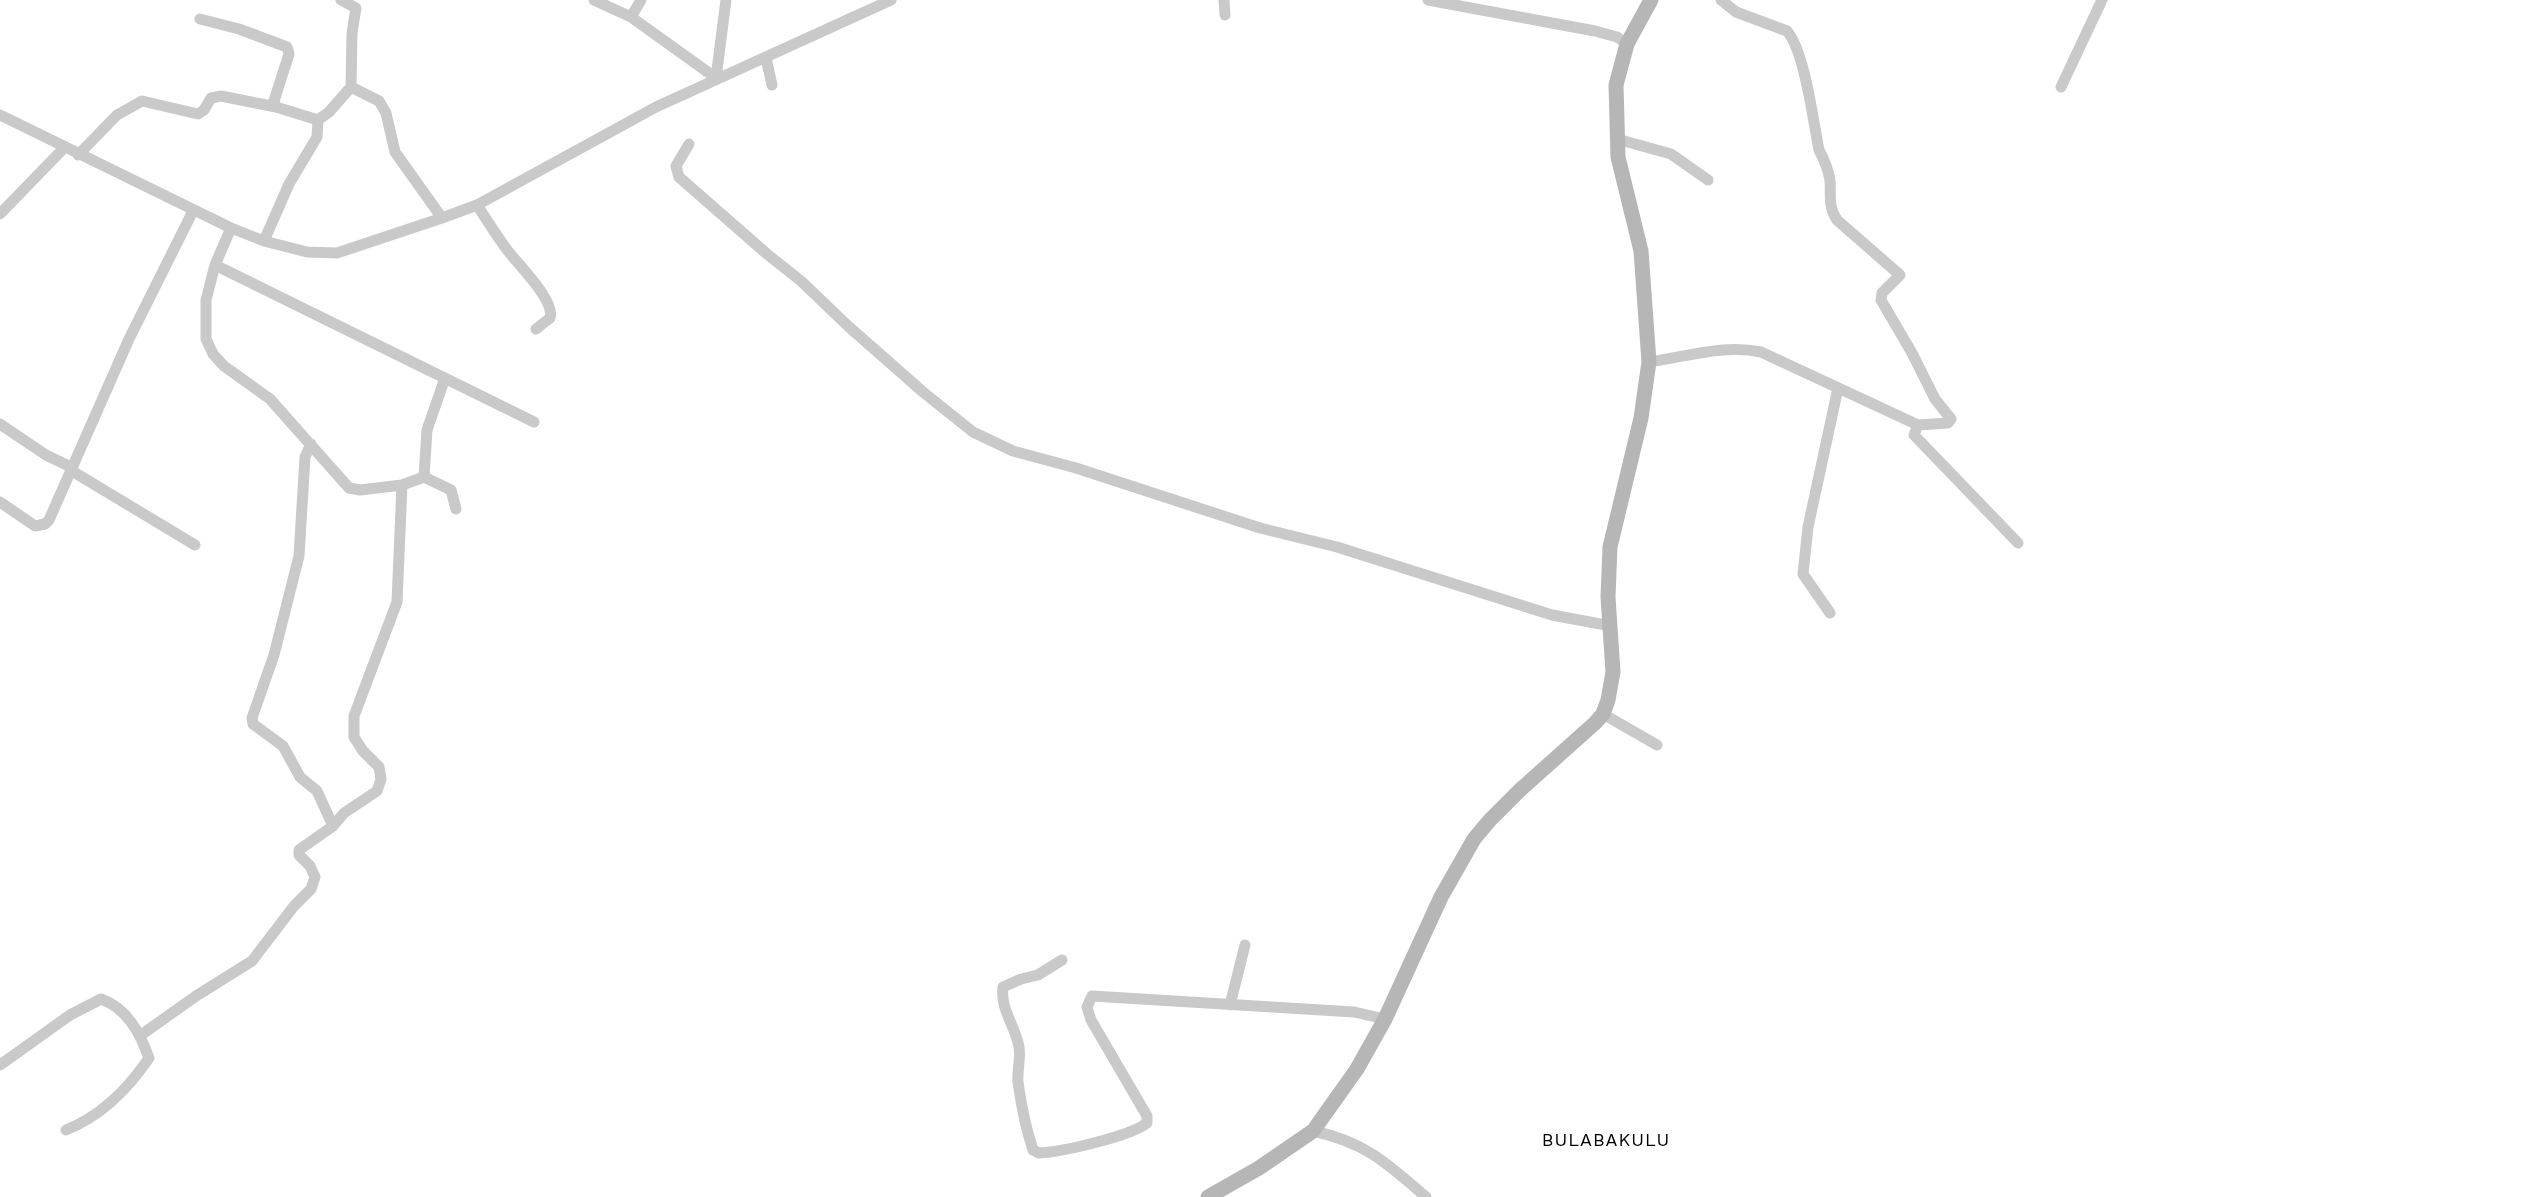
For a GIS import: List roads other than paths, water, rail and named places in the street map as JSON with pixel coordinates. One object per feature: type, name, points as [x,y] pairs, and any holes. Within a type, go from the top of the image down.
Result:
[{"type":"street","points":[[318,120],[329,112],[351,87],[352,33],[360,4],[341,0]]},
{"type":"street","points":[[594,0],[631,17],[716,78]]},
{"type":"street","points":[[631,17],[641,0]]},
{"type":"street","points":[[716,78],[726,0]]},
{"type":"street","points":[[0,115],[194,211],[264,242],[307,252],[337,253],[477,205],[656,107],[890,0]]},
{"type":"street","points":[[1224,0],[1225,15]]},
{"type":"street","points":[[1428,0],[1586,29],[1617,37],[1627,44]]},
{"type":"street","points":[[1208,1197],[1258,1168],[1313,1132],[1357,1069],[1385,1019],[1441,897],[1474,839],[1490,820],[1583,736],[1603,714],[1608,700],[1613,672],[1608,587],[1610,547],[1638,433],[1649,362],[1641,250],[1618,158],[1616,85],[1627,44],[1651,0]]},
{"type":"street","points":[[1649,362],[1719,350],[1743,348],[1761,352],[1785,362],[1918,425],[1951,421],[1935,399],[1912,353],[1881,300],[1882,293],[1900,275],[1837,220],[1832,212],[1829,178],[1825,160],[1819,150],[1800,61],[1792,37],[1787,31],[1736,12],[1721,0]]},
{"type":"street","points":[[2061,87],[2102,0]]},
{"type":"street","points":[[200,19],[279,42],[287,48],[288,54],[274,102],[276,107]]},
{"type":"street","points":[[766,58],[772,85]]},
{"type":"street","points":[[351,87],[379,101],[386,113],[396,152],[442,218]]},
{"type":"street","points":[[78,155],[118,115],[142,101],[198,114],[204,110],[211,98],[220,96],[276,107],[318,120]]},
{"type":"street","points":[[264,242],[289,184],[317,137],[318,120]]},
{"type":"street","points":[[1618,139],[1672,154],[1708,180]]},
{"type":"street","points":[[689,144],[676,166],[679,177],[767,254],[802,281],[848,326],[923,392],[973,432],[1013,451],[1076,468],[1260,528],[1337,547],[1552,615],[1611,626]]},
{"type":"street","points":[[0,214],[64,148]]},
{"type":"street","points":[[477,205],[506,248],[536,284],[549,309],[550,318],[536,329]]},
{"type":"street","points":[[0,502],[35,526],[45,524],[49,520],[129,339],[194,211]]},
{"type":"street","points":[[231,228],[215,265],[206,300],[204,325],[206,339],[213,354],[224,366],[270,398],[349,488],[360,490],[402,486],[424,477],[451,490],[456,510]]},
{"type":"street","points":[[215,265],[534,422]]},
{"type":"street","points":[[424,477],[427,430],[445,378]]},
{"type":"street","points":[[1830,613],[1803,574],[1808,526],[1838,388]]},
{"type":"street","points":[[0,424],[46,455],[195,545]]},
{"type":"street","points":[[1918,425],[1914,435],[2018,543]]},
{"type":"street","points":[[311,444],[305,457],[300,556],[274,655],[252,718],[252,724],[283,746],[300,777],[317,791],[333,826]]},
{"type":"street","points":[[141,1035],[196,996],[252,961],[294,906],[311,889],[315,877],[310,866],[299,855],[299,850],[333,826],[344,813],[377,791],[381,779],[379,767],[363,751],[354,737],[354,716],[397,602],[402,486]]},
{"type":"street","points":[[1603,714],[1657,745]]},
{"type":"street","points":[[1230,1005],[1245,945]]},
{"type":"street","points":[[1062,960],[1038,975],[1021,979],[1003,987],[1001,999],[1019,1045],[1020,1065],[1018,1080],[1029,1137],[1033,1150],[1039,1153],[1108,1139],[1124,1132],[1139,1130],[1147,1123],[1147,1116],[1091,1020],[1087,1007],[1092,996],[1354,1012],[1385,1019]]},
{"type":"street","points":[[0,1065],[70,1015],[101,999],[112,1003],[130,1020],[141,1035],[149,1058],[136,1077],[108,1105],[83,1123],[66,1130]]},
{"type":"street","points":[[1313,1132],[1341,1137],[1364,1148],[1387,1164],[1426,1197]]},
{"type":"district","name":"BULABAKULU","points":[[1606,1141]]}]
